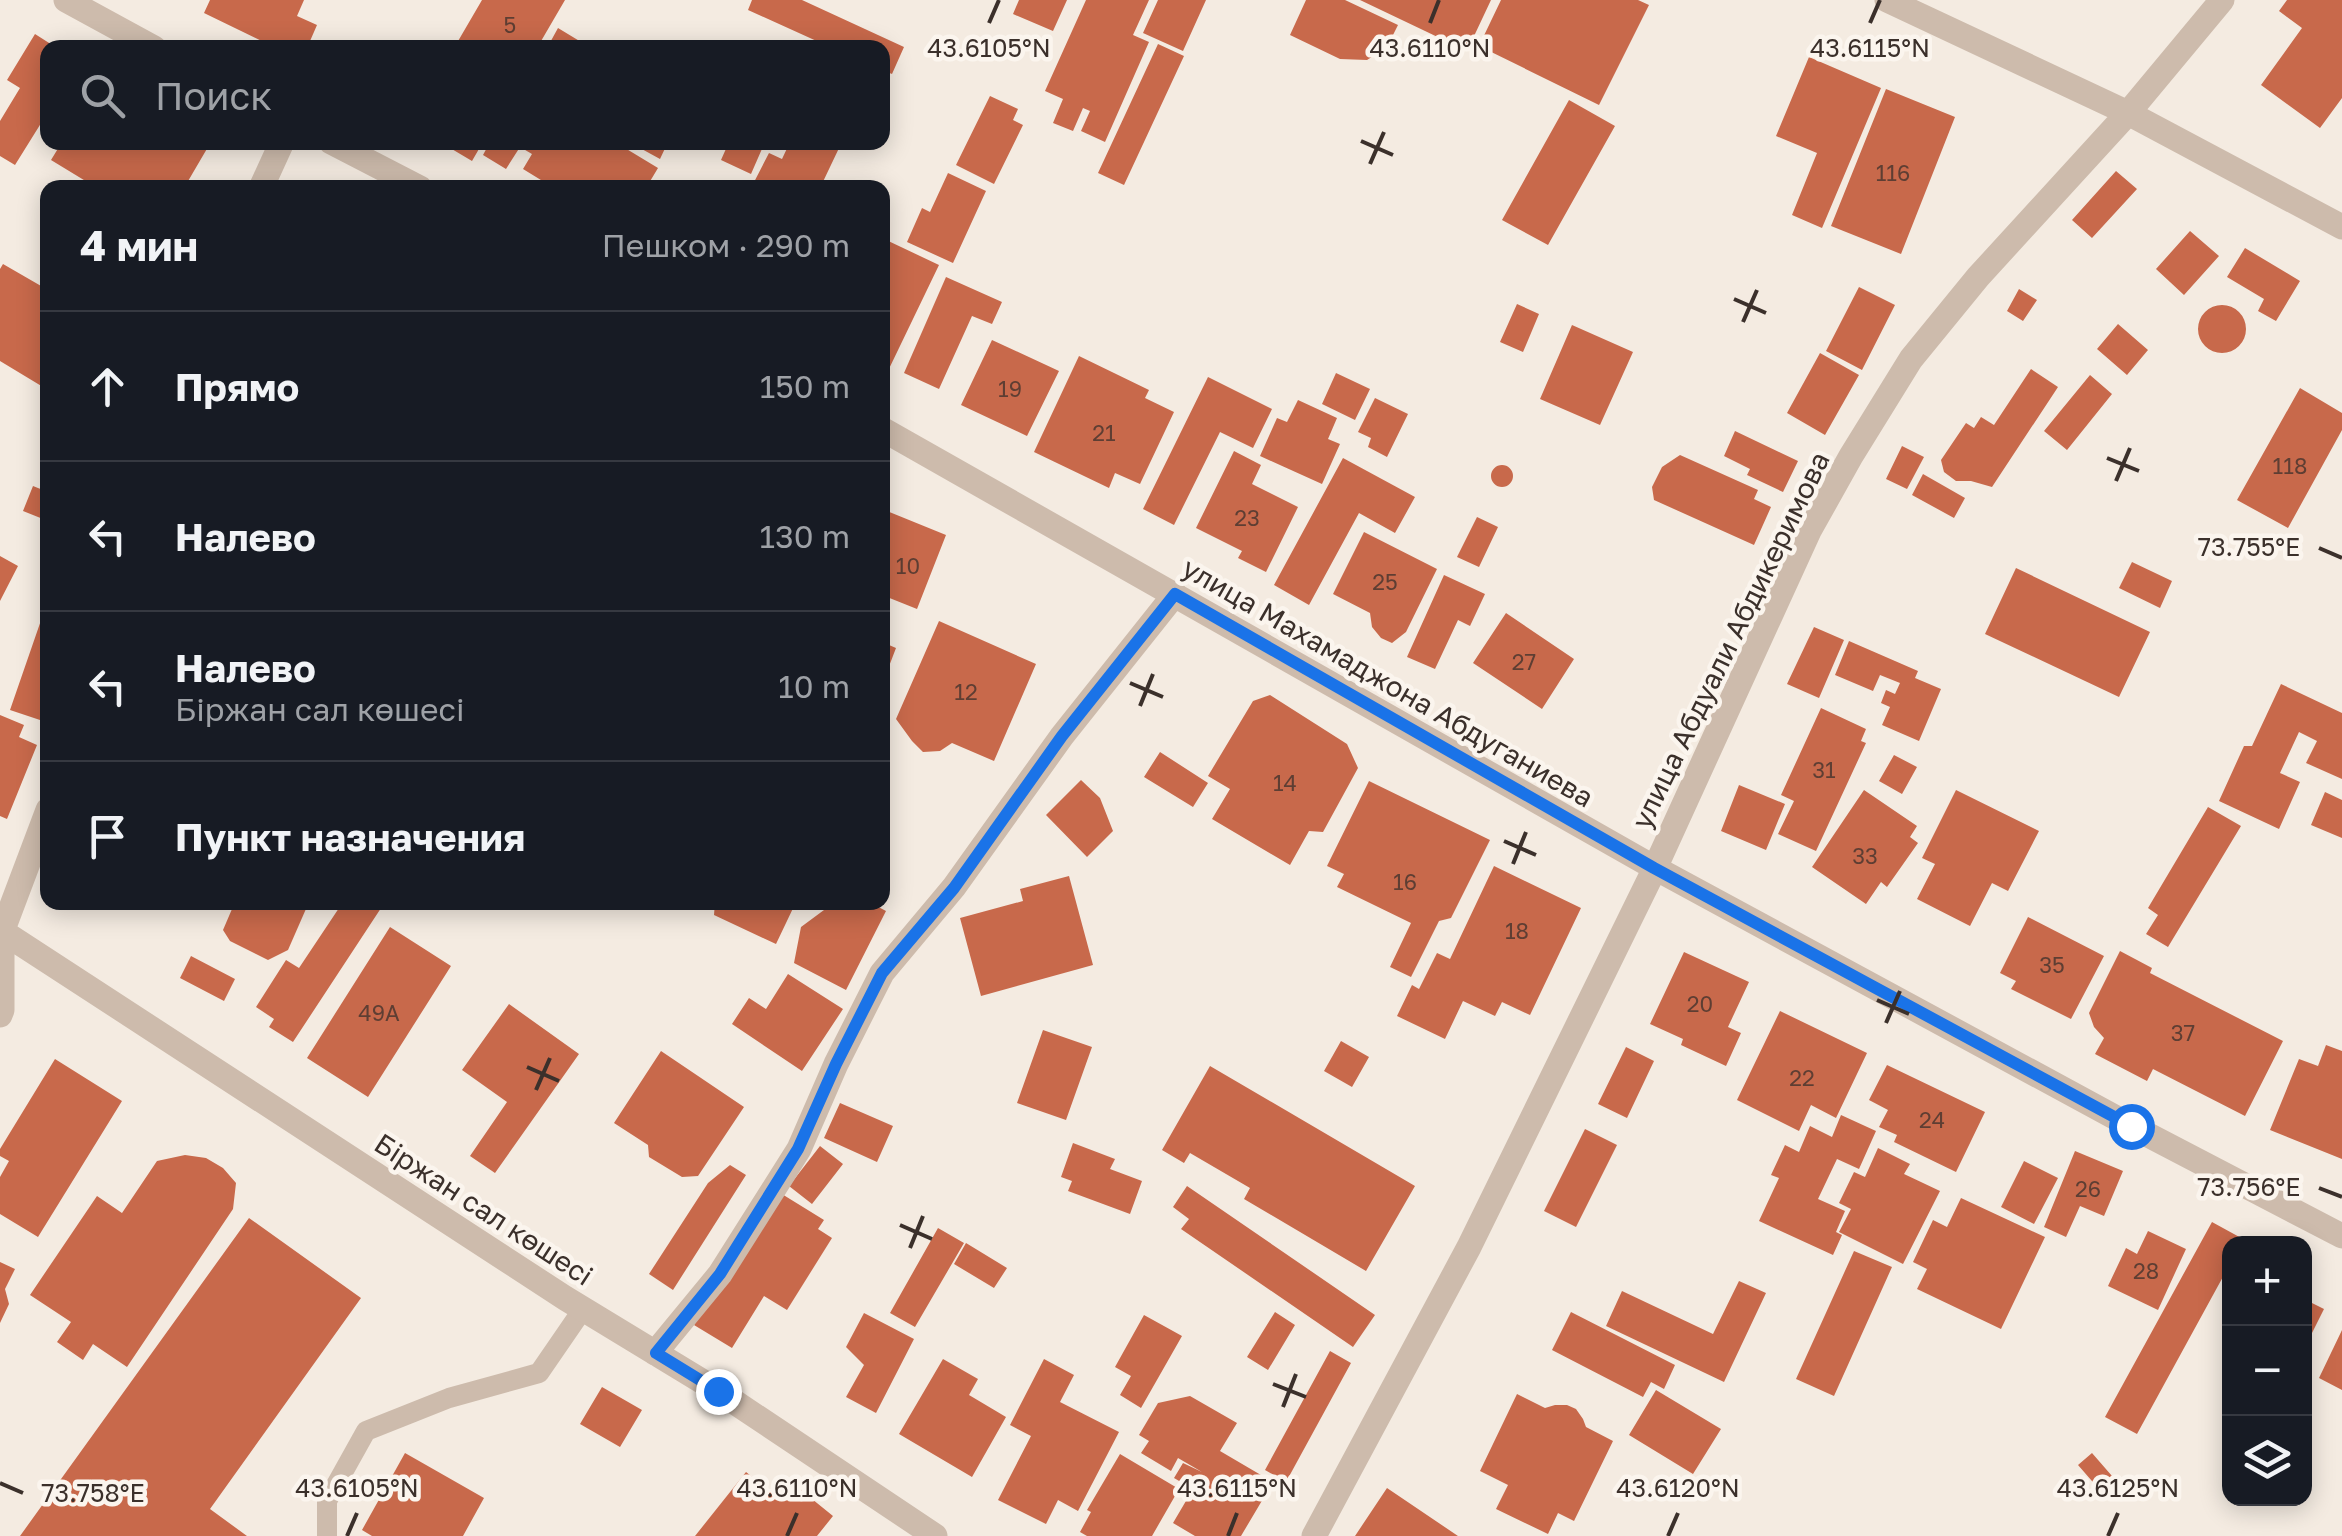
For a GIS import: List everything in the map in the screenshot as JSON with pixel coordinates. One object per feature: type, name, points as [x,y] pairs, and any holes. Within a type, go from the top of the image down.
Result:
[{"type":"street","points":[[66,0],[139,40]]},
{"type":"street","points":[[1887,0],[2128,113],[2342,227]]},
{"type":"street","name":"улица Абдуали Абдикеримова","points":[[1314,1536],[1470,1247],[1654,868],[1809,531],[1851,456],[1911,359],[1978,277],[2128,113],[2222,0]]},
{"type":"street","points":[[265,180],[278,150]]},
{"type":"street","points":[[346,150],[405,180]]},
{"type":"street","name":"улица Махамаджона Абдуганиева","points":[[890,433],[1654,868],[2342,1236]]},
{"type":"street","points":[[656,1353],[720,1274],[798,1149],[882,973],[954,888],[1062,736],[1175,594]]},
{"type":"street","points":[[0,1015],[1,931],[40,831]]},
{"type":"street","name":"Біржан сал көшесі","points":[[1,931],[584,1309],[718,1391],[935,1536]]},
{"type":"lane","points":[[327,1536],[327,1501],[366,1430],[449,1398],[538,1373],[584,1309]]},
{"type":"building","points":[[210,0],[304,0],[297,16],[317,25],[310,40],[260,40],[204,13]]},
{"type":"building","points":[[482,0],[565,0],[542,40],[459,40]]},
{"type":"building","points":[[752,0],[802,0],[889,40],[814,40],[748,10]]},
{"type":"building","points":[[1019,0],[1067,0],[1053,31],[1013,14]]},
{"type":"building","points":[[1086,0],[1149,0],[1133,35],[1149,42],[1105,142],[1081,131],[1090,111],[1083,108],[1073,131],[1053,123],[1063,99],[1045,91]]},
{"type":"building","points":[[1158,0],[1206,0],[1183,51],[1143,33]]},
{"type":"building","points":[[1306,0],[1345,0],[1398,25],[1390,41],[1367,60],[1340,59],[1290,35]]},
{"type":"building","points":[[1360,0],[1491,0],[1467,51]]},
{"type":"building","points":[[1501,0],[1638,0],[1649,5],[1599,105],[1479,46]]},
{"type":"building","points":[[2287,0],[2342,0],[2342,98],[2320,128],[2261,85],[2302,28],[2279,11]]},
{"type":"building","points":[[558,28],[578,40],[551,40]]},
{"type":"building","points":[[35,34],[44,40],[40,40],[40,125],[15,165],[0,156],[0,121],[20,88],[7,80]]},
{"type":"building","points":[[890,41],[904,47],[890,73]]},
{"type":"building","points":[[1158,44],[1184,56],[1124,185],[1098,173]]},
{"type":"building","points":[[1809,57],[1881,88],[1822,228],[1792,215],[1817,153],[1776,136]]},
{"type":"building","points":[[1886,89],[1955,117],[1901,254],[1831,226]]},
{"type":"building","points":[[990,96],[1018,109],[1013,120],[1023,125],[994,184],[956,165]]},
{"type":"building","points":[[1569,100],[1615,126],[1548,245],[1502,220]]},
{"type":"building","points":[[57,150],[206,150],[189,180],[84,180],[51,160]]},
{"type":"building","points":[[453,150],[478,150],[472,161]]},
{"type":"building","points":[[486,150],[518,150],[506,169],[483,155]]},
{"type":"building","points":[[525,150],[628,150],[658,168],[651,180],[541,180],[523,169],[532,154]]},
{"type":"building","points":[[644,150],[664,150],[660,159]]},
{"type":"building","points":[[725,150],[762,150],[751,174],[721,160]]},
{"type":"building","points":[[786,150],[838,150],[824,180],[755,180],[769,153],[782,159]]},
{"type":"building","points":[[2116,171],[2137,189],[2092,238],[2072,220]]},
{"type":"building","points":[[948,173],[986,191],[953,263],[907,242],[922,208],[930,212]]},
{"type":"building","points":[[2190,231],[2219,256],[2184,295],[2156,269]]},
{"type":"building","points":[[890,242],[939,265],[890,367]]},
{"type":"building","points":[[2245,248],[2300,281],[2276,321],[2258,311],[2264,299],[2227,277]]},
{"type":"building","points":[[3,264],[40,285],[40,385],[0,361]]},
{"type":"building","points":[[946,277],[1002,302],[992,324],[972,316],[939,389],[904,373]]},
{"type":"building","points":[[1859,287],[1895,305],[1862,370],[1826,351]]},
{"type":"building","points":[[2019,289],[2037,300],[2023,321],[2007,311]]},
{"type":"building","points":[[1517,304],[1539,314],[1523,352],[1500,342]]},
{"type":"building","points":[[2222,305],[2239,312],[2246,329],[2239,346],[2222,353],[2205,346],[2198,329],[2205,312]]},
{"type":"building","points":[[2118,324],[2148,350],[2127,375],[2097,349]]},
{"type":"building","points":[[1572,325],[1633,352],[1600,425],[1540,399]]},
{"type":"building","points":[[992,340],[1059,371],[1027,436],[961,405]]},
{"type":"building","points":[[1820,353],[1859,375],[1825,435],[1787,413]]},
{"type":"building","points":[[1079,356],[1149,390],[1145,398],[1174,412],[1140,484],[1115,473],[1109,488],[1034,452]]},
{"type":"building","points":[[2031,369],[2058,387],[1992,487],[1956,481],[1944,472],[1941,460],[1966,423],[1974,428],[1981,417],[1994,425]]},
{"type":"building","points":[[1336,373],[1370,389],[1355,420],[1322,404]]},
{"type":"building","points":[[2090,375],[2112,394],[2067,450],[2044,431]]},
{"type":"building","points":[[1208,377],[1272,409],[1253,448],[1220,432],[1174,525],[1143,509]]},
{"type":"building","points":[[2300,388],[2342,413],[2342,430],[2288,528],[2237,500]]},
{"type":"building","points":[[1375,398],[1408,414],[1387,457],[1368,447],[1371,438],[1358,432]]},
{"type":"building","points":[[1298,400],[1337,418],[1328,439],[1340,444],[1322,484],[1260,456],[1277,418],[1287,422]]},
{"type":"building","points":[[1735,431],[1798,461],[1783,492],[1747,475],[1750,469],[1724,456]]},
{"type":"building","points":[[1902,446],[1924,457],[1907,489],[1886,479]]},
{"type":"building","points":[[1234,451],[1261,465],[1252,484],[1298,507],[1266,572],[1238,558],[1242,551],[1196,528]]},
{"type":"building","points":[[1680,455],[1758,490],[1754,499],[1771,507],[1754,545],[1654,500],[1652,487],[1662,467]]},
{"type":"building","points":[[1343,458],[1415,497],[1395,533],[1359,513],[1309,605],[1274,585]]},
{"type":"building","points":[[1502,465],[1510,468],[1510,484],[1502,487],[1494,484],[1491,476],[1494,468]]},
{"type":"building","points":[[1923,474],[1965,498],[1954,518],[1912,495]]},
{"type":"building","points":[[33,486],[40,489],[40,518],[23,511]]},
{"type":"building","points":[[890,512],[946,535],[917,609],[890,598]]},
{"type":"building","points":[[1477,517],[1498,527],[1479,567],[1457,557]]},
{"type":"building","points":[[1364,532],[1437,569],[1406,632],[1392,643],[1372,627],[1370,613],[1333,594]]},
{"type":"building","points":[[0,556],[18,566],[0,601]]},
{"type":"building","points":[[2132,562],[2172,581],[2160,608],[2119,588]]},
{"type":"building","points":[[2016,568],[2150,632],[2119,697],[1985,634]]},
{"type":"building","points":[[1444,575],[1485,594],[1470,626],[1458,620],[1435,669],[1407,657]]},
{"type":"building","points":[[1506,613],[1574,659],[1542,709],[1473,663]]},
{"type":"building","points":[[939,621],[1036,664],[994,761],[952,743],[940,751],[923,752],[896,719]]},
{"type":"building","points":[[40,623],[40,720],[10,710]]},
{"type":"building","points":[[1814,627],[1844,640],[1819,698],[1787,684]]},
{"type":"building","points":[[1849,641],[1918,671],[1915,678],[1941,689],[1919,741],[1882,725],[1890,707],[1881,703],[1886,690],[1895,694],[1900,683],[1880,675],[1873,691],[1835,675]]},
{"type":"building","points":[[2281,684],[2342,713],[2342,779],[2306,763],[2317,741],[2299,732],[2280,773],[2300,782],[2279,829],[2219,801],[2244,746],[2252,746]]},
{"type":"building","points":[[1270,695],[1347,744],[1358,768],[1323,832],[1309,831],[1290,865],[1212,819],[1230,789],[1208,776],[1253,701]]},
{"type":"building","points":[[1821,708],[1866,729],[1861,741],[1866,743],[1816,851],[1778,834],[1794,801],[1781,795]]},
{"type":"building","points":[[0,715],[24,725],[19,737],[37,745],[7,819],[0,816]]},
{"type":"building","points":[[1160,752],[1208,783],[1193,807],[1144,777]]},
{"type":"building","points":[[1894,755],[1917,767],[1902,794],[1879,781]]},
{"type":"building","points":[[1081,780],[1100,798],[1113,831],[1087,857],[1046,815]]},
{"type":"building","points":[[1369,781],[1490,840],[1451,918],[1439,921],[1411,977],[1390,967],[1411,923],[1337,887],[1344,874],[1327,866]]},
{"type":"building","points":[[1739,785],[1785,804],[1766,850],[1721,831]]},
{"type":"building","points":[[1864,790],[1917,826],[1910,837],[1918,843],[1887,887],[1881,882],[1866,904],[1812,867]]},
{"type":"building","points":[[1956,790],[2039,831],[2008,891],[1992,883],[1970,926],[1917,899],[1935,864],[1922,858]]},
{"type":"building","points":[[2325,792],[2342,800],[2342,838],[2311,825]]},
{"type":"building","points":[[2208,807],[2241,826],[2168,947],[2146,934],[2158,915],[2148,908]]},
{"type":"building","points":[[1494,866],[1581,908],[1530,1015],[1502,1002],[1495,1016],[1463,1001],[1445,1039],[1397,1016],[1412,985],[1419,989],[1437,953],[1450,959]]},
{"type":"building","points":[[1069,876],[1093,965],[981,996],[960,918],[1023,901],[1020,889]]},
{"type":"building","points":[[232,910],[306,910],[288,950],[268,960],[230,941],[223,930]]},
{"type":"building","points":[[338,910],[380,910],[293,1042],[269,1027],[274,1019],[256,1007],[286,960],[299,968]]},
{"type":"building","points":[[714,910],[792,910],[776,944],[714,915]]},
{"type":"building","points":[[824,910],[886,911],[846,990],[794,963],[801,927]]},
{"type":"building","points":[[2028,917],[2104,956],[2071,1019],[2011,989],[2016,981],[2000,973]]},
{"type":"building","points":[[390,927],[451,966],[368,1097],[307,1058]]},
{"type":"building","points":[[2120,951],[2152,968],[2150,973],[2283,1041],[2245,1116],[2153,1069],[2147,1081],[2095,1054],[2104,1038],[2089,1013]]},
{"type":"building","points":[[1684,952],[1749,982],[1728,1027],[1741,1033],[1726,1066],[1681,1045],[1683,1039],[1650,1024]]},
{"type":"building","points":[[191,956],[235,979],[224,1001],[180,978]]},
{"type":"building","points":[[788,974],[843,1009],[802,1071],[732,1024],[749,998],[766,1009]]},
{"type":"building","points":[[509,1004],[579,1054],[495,1173],[470,1156],[507,1102],[462,1070]]},
{"type":"building","points":[[1780,1011],[1867,1053],[1836,1118],[1811,1105],[1799,1131],[1737,1100]]},
{"type":"building","points":[[1043,1030],[1092,1047],[1066,1120],[1017,1103]]},
{"type":"building","points":[[1341,1041],[1369,1057],[1352,1087],[1324,1071]]},
{"type":"building","points":[[2326,1045],[2342,1051],[2342,1159],[2270,1130],[2299,1059],[2318,1066]]},
{"type":"building","points":[[1626,1047],[1654,1061],[1627,1118],[1598,1104]]},
{"type":"building","points":[[661,1051],[744,1107],[698,1176],[682,1177],[649,1157],[648,1145],[614,1123]]},
{"type":"building","points":[[55,1059],[122,1101],[38,1237],[0,1214],[0,1177],[9,1161],[0,1156],[0,1149]]},
{"type":"building","points":[[1887,1065],[1985,1112],[1956,1172],[1894,1142],[1897,1135],[1879,1127],[1888,1110],[1869,1100]]},
{"type":"building","points":[[1210,1066],[1415,1186],[1366,1271],[1244,1199],[1250,1188],[1190,1153],[1184,1163],[1162,1150]]},
{"type":"building","points":[[840,1103],[893,1126],[877,1162],[824,1138]]},
{"type":"building","points":[[1841,1115],[1876,1131],[1859,1169],[1837,1159],[1818,1199],[1845,1211],[1836,1232],[1842,1235],[1833,1255],[1759,1221],[1779,1178],[1771,1175],[1785,1145],[1799,1152],[1810,1126],[1832,1137]]},
{"type":"building","points":[[1585,1129],[1617,1145],[1576,1227],[1544,1211]]},
{"type":"building","points":[[1073,1143],[1115,1159],[1110,1169],[1142,1181],[1130,1214],[1068,1191],[1072,1181],[1061,1177]]},
{"type":"building","points":[[820,1146],[843,1164],[812,1204],[789,1186]]},
{"type":"building","points":[[1878,1148],[1910,1164],[1904,1174],[1940,1191],[1903,1264],[1839,1232],[1851,1209],[1839,1203],[1854,1172],[1865,1177]]},
{"type":"building","points":[[2075,1151],[2123,1171],[2104,1216],[2080,1206],[2066,1237],[2044,1227]]},
{"type":"building","points":[[185,1155],[206,1158],[223,1168],[236,1183],[233,1209],[127,1367],[93,1344],[83,1360],[57,1342],[71,1322],[30,1295],[97,1196],[122,1213],[157,1161]]},
{"type":"building","points":[[2024,1161],[2058,1178],[2034,1224],[2001,1207]]},
{"type":"building","points":[[730,1165],[746,1175],[673,1290],[649,1274],[708,1183]]},
{"type":"building","points":[[1187,1186],[1375,1315],[1353,1347],[1181,1229],[1189,1219],[1173,1207]]},
{"type":"building","points":[[777,1191],[824,1220],[818,1229],[832,1238],[787,1310],[764,1296],[732,1348],[694,1325]]},
{"type":"building","points":[[1961,1198],[2045,1237],[2001,1329],[1917,1289],[1927,1269],[1913,1262],[1933,1220],[1947,1227]]},
{"type":"building","points":[[249,1218],[361,1298],[210,1509],[247,1536],[20,1536]]},
{"type":"building","points":[[2212,1222],[2238,1236],[2222,1236],[2222,1279],[2137,1434],[2105,1417]]},
{"type":"building","points":[[938,1228],[964,1243],[915,1327],[890,1313]]},
{"type":"building","points":[[2148,1231],[2186,1249],[2158,1310],[2108,1286],[2126,1248],[2137,1254]]},
{"type":"building","points":[[966,1243],[1007,1268],[994,1288],[954,1264]]},
{"type":"building","points":[[1854,1251],[1892,1267],[1834,1396],[1796,1379]]},
{"type":"building","points":[[0,1262],[15,1269],[5,1289],[9,1304],[0,1323]]},
{"type":"building","points":[[1739,1281],[1766,1293],[1724,1382],[1606,1326],[1622,1291],[1713,1334]]},
{"type":"building","points":[[2312,1303],[2324,1309],[2312,1333]]},
{"type":"building","points":[[1275,1312],[1295,1325],[1268,1370],[1247,1357]]},
{"type":"building","points":[[1571,1312],[1675,1365],[1664,1389],[1651,1382],[1643,1397],[1552,1350]]},
{"type":"building","points":[[864,1313],[914,1339],[876,1413],[846,1397],[864,1365],[846,1347]]},
{"type":"building","points":[[1144,1315],[1182,1336],[1141,1408],[1120,1395],[1131,1376],[1115,1367]]},
{"type":"building","points":[[2342,1330],[2342,1390],[2319,1378]]},
{"type":"building","points":[[1330,1351],[1351,1363],[1286,1482],[1265,1470]]},
{"type":"building","points":[[943,1359],[978,1379],[969,1395],[1006,1417],[972,1477],[899,1434]]},
{"type":"building","points":[[1044,1359],[1074,1375],[1060,1402],[1119,1432],[1078,1511],[1058,1500],[1046,1524],[998,1500],[1031,1436],[1010,1425]]},
{"type":"building","points":[[602,1387],[642,1410],[620,1447],[580,1424]]},
{"type":"building","points":[[1656,1390],[1721,1429],[1693,1474],[1629,1435]]},
{"type":"building","points":[[1517,1394],[1545,1408],[1567,1405],[1576,1409],[1586,1427],[1613,1441],[1574,1521],[1558,1513],[1548,1534],[1496,1509],[1508,1485],[1480,1471]]},
{"type":"building","points":[[1190,1396],[1237,1423],[1220,1451],[1273,1482],[1241,1536],[1195,1536],[1173,1523],[1193,1489],[1174,1478],[1183,1463],[1202,1472],[1178,1458],[1171,1471],[1141,1453],[1149,1441],[1139,1435],[1158,1403]]},
{"type":"building","points":[[405,1453],[484,1498],[463,1536],[372,1536],[362,1530]]},
{"type":"building","points":[[2092,1453],[2112,1476],[2098,1488],[2078,1465]]},
{"type":"building","points":[[1120,1454],[1179,1489],[1152,1536],[1087,1536],[1080,1532],[1091,1512],[1087,1510]]},
{"type":"building","points":[[746,1472],[779,1498],[791,1482],[833,1516],[817,1536],[695,1536]]},
{"type":"building","points":[[1387,1488],[1458,1536],[1355,1536]]},
{"type":"route","points":[[718,1391],[656,1353],[720,1274],[798,1149],[882,973],[954,888],[1062,736],[1175,594],[1654,868],[2131,1126]]}]
